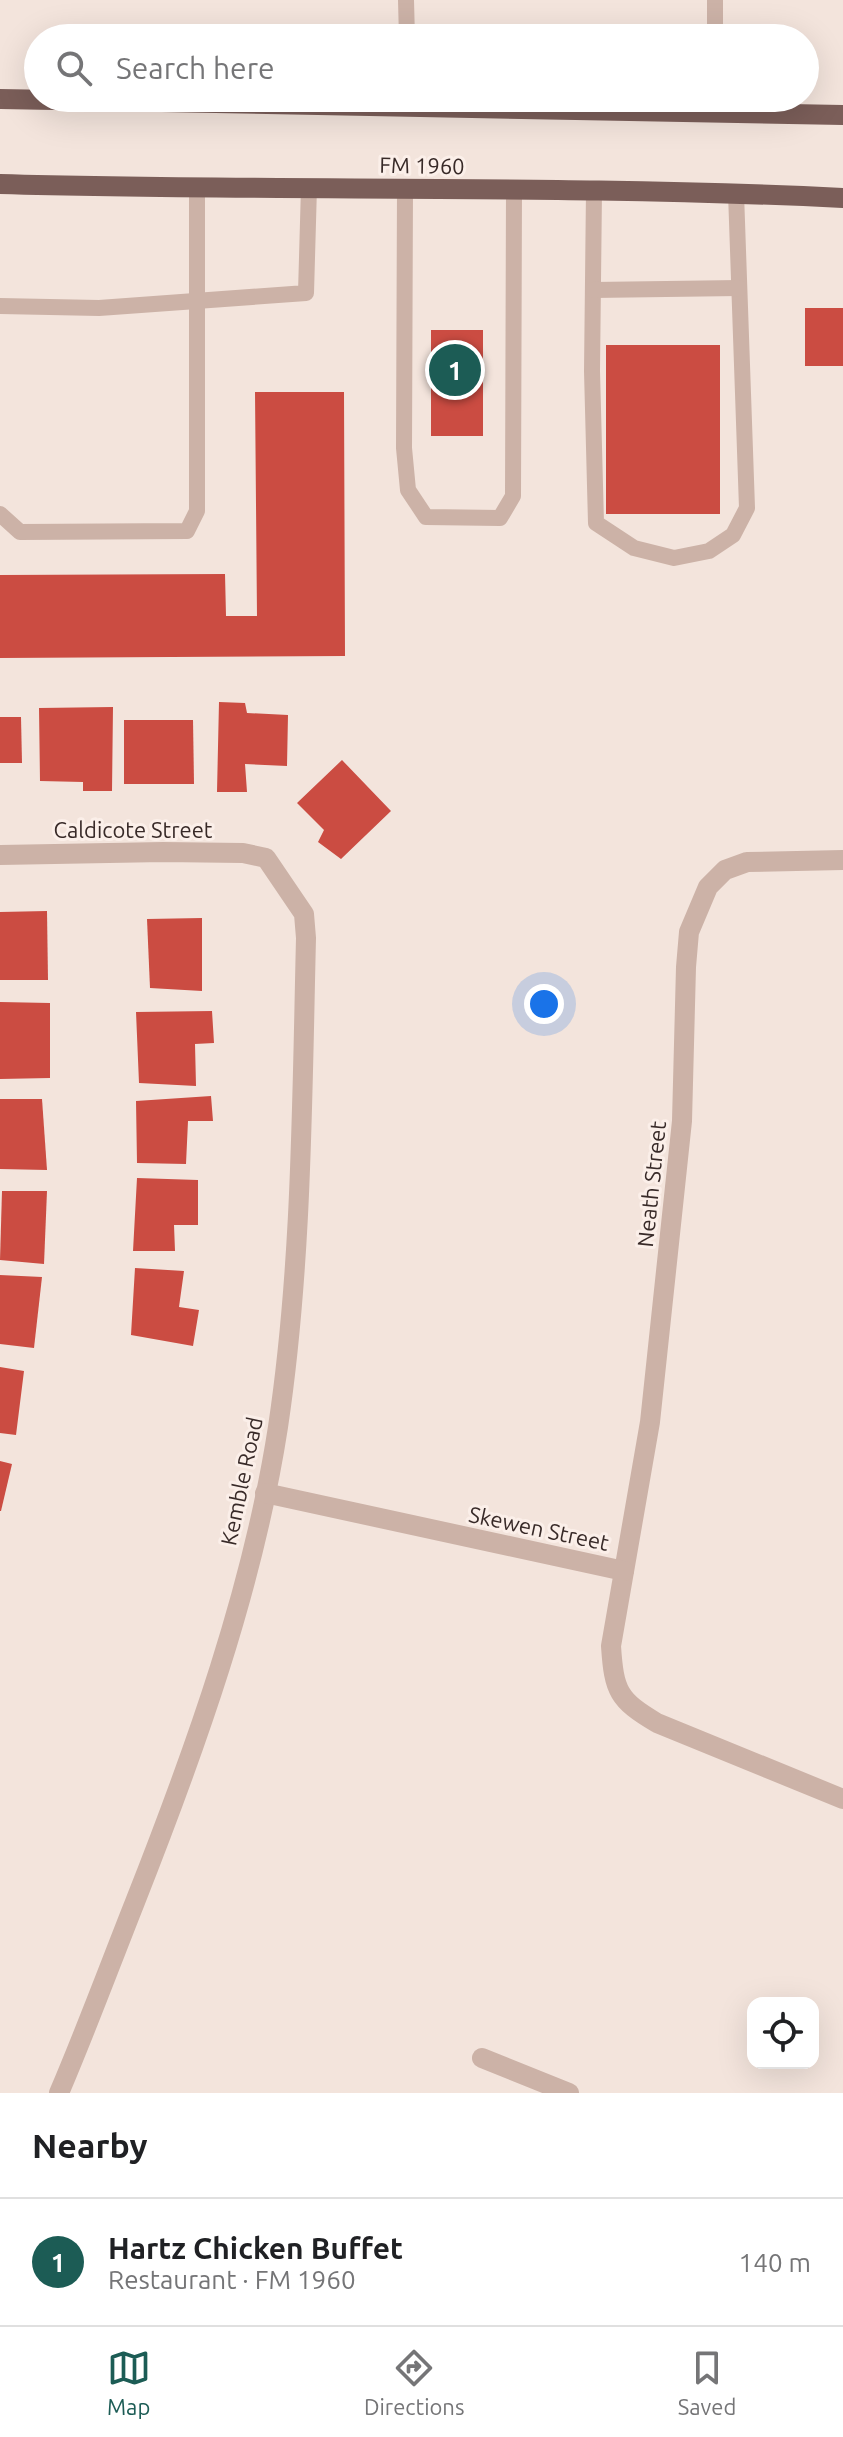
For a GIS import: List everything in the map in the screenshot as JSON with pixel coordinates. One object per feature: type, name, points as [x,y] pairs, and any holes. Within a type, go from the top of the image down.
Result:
[{"type":"main road","points":[[0,99],[24,99]]},
{"type":"main road","points":[[804,112],[843,115]]},
{"type":"main road","name":"FM 1960","points":[[0,184],[197,189],[309,187],[736,193],[843,198]]},
{"type":"street","name":"Caldicote Street","points":[[0,855],[203,852],[243,853],[266,858]]},
{"type":"street","name":"Kemble Road","points":[[59,2093],[190,1761],[215,1681],[265,1493],[278,1429],[294,1303],[306,938],[304,914],[266,858]]},
{"type":"street","name":"Neath Street","points":[[624,1571],[650,1422],[682,1121],[689,932],[708,887],[725,870],[747,862],[843,860]]},
{"type":"street","name":"Skewen Street","points":[[265,1493],[624,1571],[611,1646],[613,1680],[630,1706],[657,1723],[843,1799]]},
{"type":"street","points":[[482,2058],[569,2093]]},
{"type":"lane","points":[[406,0],[407,24]]},
{"type":"lane","points":[[715,0],[715,24]]},
{"type":"lane","points":[[0,306],[99,308],[306,293],[309,187]]},
{"type":"lane","points":[[0,514],[20,532],[187,531],[197,511],[197,189]]},
{"type":"lane","points":[[405,189],[404,448],[408,490],[426,517],[500,518],[513,496],[514,190]]},
{"type":"lane","points":[[594,191],[596,523],[634,548],[674,558],[709,551],[733,535],[747,508],[736,193]]},
{"type":"lane","points":[[593,290],[739,288]]},
{"type":"building","points":[[805,308],[843,308],[843,366],[805,366]]},
{"type":"building","points":[[431,330],[483,330],[483,436],[431,436]]},
{"type":"building","points":[[606,345],[720,345],[720,514],[606,514]]},
{"type":"building","points":[[255,392],[344,392],[345,656],[0,658],[0,575],[225,574],[226,616],[257,616]]},
{"type":"building","points":[[219,702],[245,703],[247,713],[288,715],[287,766],[245,764],[247,792],[217,792]]},
{"type":"building","points":[[113,707],[112,791],[83,791],[83,782],[40,781],[39,708]]},
{"type":"building","points":[[0,717],[21,717],[22,763],[0,763]]},
{"type":"building","points":[[124,720],[193,720],[194,784],[124,784]]},
{"type":"building","points":[[342,760],[391,811],[341,859],[318,842],[324,830],[297,803]]},
{"type":"building","points":[[47,911],[48,980],[0,980],[0,912]]},
{"type":"building","points":[[202,918],[202,991],[150,988],[147,919]]},
{"type":"building","points":[[0,1002],[50,1003],[50,1078],[0,1079]]},
{"type":"building","points":[[212,1011],[214,1043],[195,1044],[196,1086],[139,1083],[136,1012]]},
{"type":"building","points":[[211,1096],[213,1121],[188,1121],[186,1164],[137,1163],[136,1101]]},
{"type":"building","points":[[0,1099],[42,1099],[47,1170],[0,1169]]},
{"type":"building","points":[[137,1178],[198,1180],[198,1225],[174,1225],[175,1251],[133,1251]]},
{"type":"building","points":[[2,1191],[47,1191],[44,1264],[0,1260]]},
{"type":"building","points":[[135,1268],[184,1271],[179,1307],[199,1310],[193,1346],[131,1335]]},
{"type":"building","points":[[0,1275],[42,1277],[34,1348],[0,1344]]},
{"type":"building","points":[[0,1367],[24,1371],[16,1435],[0,1433]]},
{"type":"building","points":[[0,1461],[12,1464],[1,1511],[0,1511]]},
{"type":"place","name":"Hartz Chicken Buffet","points":[[455,370]]}]
